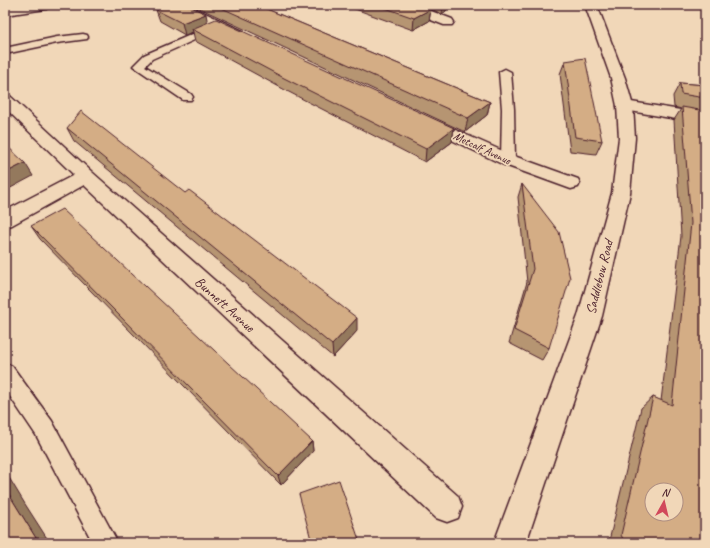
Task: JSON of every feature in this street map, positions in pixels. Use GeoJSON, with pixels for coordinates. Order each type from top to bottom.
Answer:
{"type":"FeatureCollection","features":[{"type":"Feature","properties":{"kind":"street"},"geometry":{"type":"LineString","coordinates":[[5,11],[46,5]]}},
{"type":"Feature","properties":{"kind":"street"},"geometry":{"type":"LineString","coordinates":[[179,5],[249,39]]}},
{"type":"Feature","properties":{"kind":"street"},"geometry":{"type":"LineString","coordinates":[[404,5],[448,22]]}},
{"type":"Feature","properties":{"kind":"street","name":"Saddlebow Road"},"geometry":{"type":"LineString","coordinates":[[510,543],[590,316],[621,193],[627,138],[625,106],[618,78],[591,5]]}},
{"type":"Feature","properties":{"kind":"street","name":"Bunnett Avenue"},"geometry":{"type":"LineString","coordinates":[[5,99],[86,176],[447,507]]}},
{"type":"Feature","properties":{"kind":"street"},"geometry":{"type":"LineString","coordinates":[[625,106],[705,119]]}},
{"type":"Feature","properties":{"kind":"street","name":"Metcalf Avenue"},"geometry":{"type":"LineString","coordinates":[[414,116],[508,160],[571,183]]}},
{"type":"Feature","properties":{"kind":"street"},"geometry":{"type":"LineString","coordinates":[[5,220],[86,176]]}},
{"type":"Feature","properties":{"kind":"lane"},"geometry":{"type":"LineString","coordinates":[[187,97],[138,66],[148,57],[220,25]]}},
{"type":"Feature","properties":{"kind":"lane"},"geometry":{"type":"LineString","coordinates":[[5,50],[56,40],[83,37]]}},
{"type":"Feature","properties":{"kind":"lane"},"geometry":{"type":"LineString","coordinates":[[505,72],[508,109],[508,160]]}},
{"type":"Feature","properties":{"kind":"lane"},"geometry":{"type":"LineString","coordinates":[[5,372],[44,428],[106,543]]}},
{"type":"Feature","properties":{"kind":"building"},"geometry":{"type":"Polygon","coordinates":[[[169,5],[187,5],[206,14],[182,23],[156,10],[169,5]]]}},
{"type":"Feature","properties":{"kind":"building"},"geometry":{"type":"Polygon","coordinates":[[[215,5],[257,5],[490,102],[468,118],[215,5]]]}},
{"type":"Feature","properties":{"kind":"building"},"geometry":{"type":"Polygon","coordinates":[[[377,5],[420,5],[431,9],[414,18],[377,5]]]}},
{"type":"Feature","properties":{"kind":"building"},"geometry":{"type":"Polygon","coordinates":[[[216,19],[454,128],[426,149],[284,78],[192,29],[216,19]]]}},
{"type":"Feature","properties":{"kind":"building"},"geometry":{"type":"Polygon","coordinates":[[[585,58],[602,141],[575,137],[565,61],[585,58]]]}},
{"type":"Feature","properties":{"kind":"building"},"geometry":{"type":"Polygon","coordinates":[[[680,83],[705,85],[705,98],[681,94],[680,83]]]}},
{"type":"Feature","properties":{"kind":"building"},"geometry":{"type":"Polygon","coordinates":[[[682,107],[705,111],[705,512],[701,543],[625,543],[621,535],[653,397],[672,405],[691,223],[682,107]]]}},
{"type":"Feature","properties":{"kind":"building"},"geometry":{"type":"Polygon","coordinates":[[[81,111],[185,193],[189,190],[357,318],[332,345],[67,128],[81,111]]]}},
{"type":"Feature","properties":{"kind":"building"},"geometry":{"type":"Polygon","coordinates":[[[5,144],[25,163],[5,173],[5,144]]]}},
{"type":"Feature","properties":{"kind":"building"},"geometry":{"type":"Polygon","coordinates":[[[522,184],[559,232],[570,278],[549,348],[514,330],[533,269],[522,184]]]}},
{"type":"Feature","properties":{"kind":"building"},"geometry":{"type":"Polygon","coordinates":[[[62,209],[312,441],[278,476],[31,226],[62,209]]]}},
{"type":"Feature","properties":{"kind":"building"},"geometry":{"type":"Polygon","coordinates":[[[339,480],[360,543],[312,543],[299,494],[339,480]]]}},
{"type":"Feature","properties":{"kind":"building"},"geometry":{"type":"Polygon","coordinates":[[[5,488],[10,496],[39,543],[5,543],[5,488]]]}}]}
